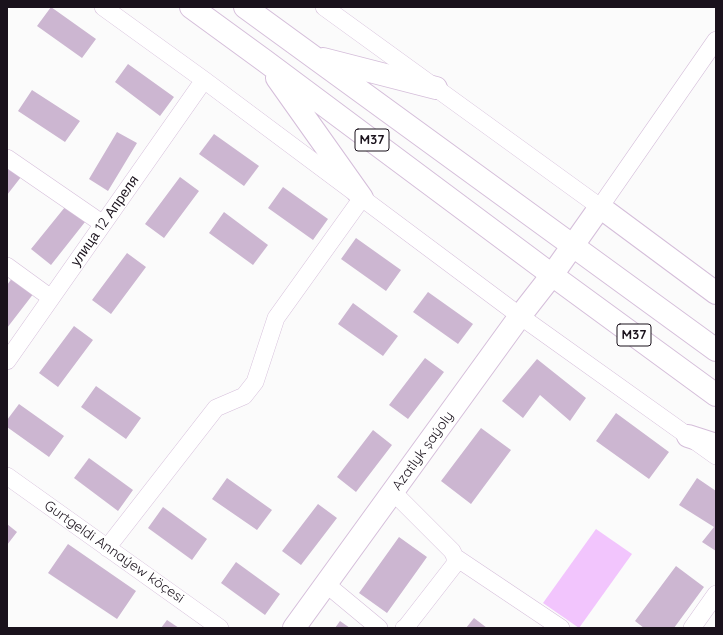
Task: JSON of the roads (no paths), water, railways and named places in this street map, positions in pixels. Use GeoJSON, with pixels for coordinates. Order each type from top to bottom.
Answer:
{"type":"FeatureCollection","features":[{"type":"Feature","properties":{"kind":"main road","name":"M37"},"geometry":{"type":"LineString","coordinates":[[191,7],[716,395]]}},
{"type":"Feature","properties":{"kind":"main road","name":"M37"},"geometry":{"type":"LineString","coordinates":[[245,7],[716,350]]}},
{"type":"Feature","properties":{"kind":"main road"},"geometry":{"type":"LineString","coordinates":[[312,56],[436,88]]}},
{"type":"Feature","properties":{"kind":"main road"},"geometry":{"type":"LineString","coordinates":[[265,61],[362,198]]}},
{"type":"Feature","properties":{"kind":"main road"},"geometry":{"type":"LineString","coordinates":[[600,207],[716,293]]}},
{"type":"Feature","properties":{"kind":"main road","name":"Azatlyk şaýoly"},"geometry":{"type":"LineString","coordinates":[[294,628],[600,207]]}},
{"type":"Feature","properties":{"kind":"main road"},"geometry":{"type":"LineString","coordinates":[[688,436],[716,445]]}},
{"type":"Feature","properties":{"kind":"street"},"geometry":{"type":"LineString","coordinates":[[103,7],[204,80],[520,316],[716,456]]}},
{"type":"Feature","properties":{"kind":"street"},"geometry":{"type":"LineString","coordinates":[[324,7],[600,207],[716,40]]}},
{"type":"Feature","properties":{"kind":"street","name":"улица 12 Апреля"},"geometry":{"type":"LineString","coordinates":[[7,362],[204,80]]}},
{"type":"Feature","properties":{"kind":"street"},"geometry":{"type":"LineString","coordinates":[[7,158],[103,224]]}},
{"type":"Feature","properties":{"kind":"street"},"geometry":{"type":"LineString","coordinates":[[107,548],[216,408],[244,396],[255,382],[276,318],[362,198]]}},
{"type":"Feature","properties":{"kind":"street"},"geometry":{"type":"LineString","coordinates":[[7,266],[51,298]]}},
{"type":"Feature","properties":{"kind":"street","name":"Gurtgeldi Annaýew köçesi"},"geometry":{"type":"LineString","coordinates":[[7,476],[220,628]]}},
{"type":"Feature","properties":{"kind":"street"},"geometry":{"type":"LineString","coordinates":[[393,492],[452,550],[455,557],[455,564],[404,628]]}},
{"type":"Feature","properties":{"kind":"street"},"geometry":{"type":"LineString","coordinates":[[455,557],[561,628]]}},
{"type":"Feature","properties":{"kind":"street"},"geometry":{"type":"LineString","coordinates":[[326,584],[379,628]]}},
{"type":"Feature","properties":{"kind":"street"},"geometry":{"type":"LineString","coordinates":[[692,628],[716,594]]}}]}
